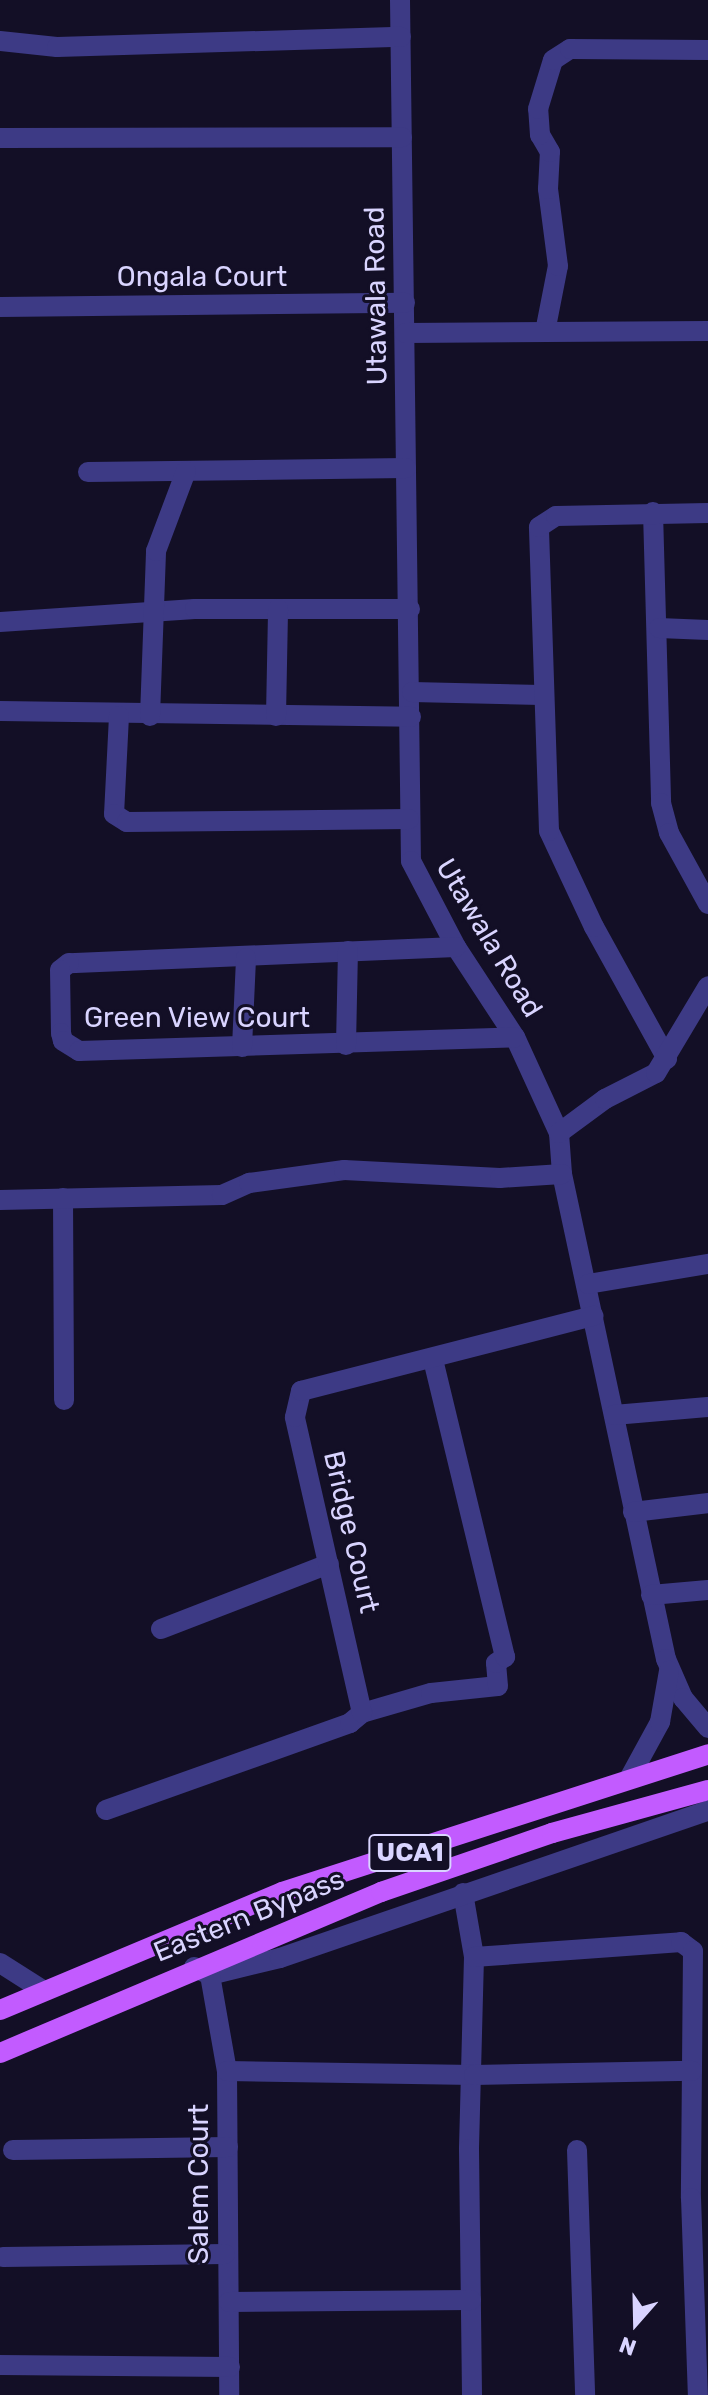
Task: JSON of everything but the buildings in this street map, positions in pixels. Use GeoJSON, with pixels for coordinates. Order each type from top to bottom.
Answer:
{"type":"FeatureCollection","features":[{"type":"Feature","properties":{"kind":"main road","name":"Eastern Bypass"},"geometry":{"type":"LineString","coordinates":[[0,2010],[41,1989],[118,1965],[282,1892],[708,1754]]}},
{"type":"Feature","properties":{"kind":"main road","name":"Eastern Bypass"},"geometry":{"type":"LineString","coordinates":[[0,2052],[202,1971],[381,1892],[552,1833],[708,1790]]}},
{"type":"Feature","properties":{"kind":"street","name":"Utawala Road"},"geometry":{"type":"LineString","coordinates":[[400,0],[412,692],[411,861],[456,947],[515,1037],[559,1133],[562,1174],[669,1667],[683,1698],[708,1728]]}},
{"type":"Feature","properties":{"kind":"street"},"geometry":{"type":"LineString","coordinates":[[0,41],[57,47],[401,37]]}},
{"type":"Feature","properties":{"kind":"street"},"geometry":{"type":"LineString","coordinates":[[545,332],[558,266],[548,189],[550,152],[540,135],[538,109],[553,60],[570,49],[708,50]]}},
{"type":"Feature","properties":{"kind":"street"},"geometry":{"type":"LineString","coordinates":[[0,138],[402,137]]}},
{"type":"Feature","properties":{"kind":"street","name":"Ongala Court"},"geometry":{"type":"LineString","coordinates":[[0,307],[405,303]]}},
{"type":"Feature","properties":{"kind":"street"},"geometry":{"type":"LineString","coordinates":[[405,333],[708,331]]}},
{"type":"Feature","properties":{"kind":"street"},"geometry":{"type":"LineString","coordinates":[[88,472],[406,468]]}},
{"type":"Feature","properties":{"kind":"street"},"geometry":{"type":"LineString","coordinates":[[150,716],[156,551],[186,471]]}},
{"type":"Feature","properties":{"kind":"street"},"geometry":{"type":"LineString","coordinates":[[653,512],[663,820],[708,904]]}},
{"type":"Feature","properties":{"kind":"street"},"geometry":{"type":"LineString","coordinates":[[667,1059],[594,927],[549,831],[541,695],[539,527],[556,516],[708,513]]}},
{"type":"Feature","properties":{"kind":"street"},"geometry":{"type":"LineString","coordinates":[[276,716],[278,609]]}},
{"type":"Feature","properties":{"kind":"street"},"geometry":{"type":"LineString","coordinates":[[0,622],[154,612],[410,609]]}},
{"type":"Feature","properties":{"kind":"street"},"geometry":{"type":"LineString","coordinates":[[659,628],[708,630]]}},
{"type":"Feature","properties":{"kind":"street"},"geometry":{"type":"LineString","coordinates":[[412,692],[541,695]]}},
{"type":"Feature","properties":{"kind":"street"},"geometry":{"type":"LineString","coordinates":[[0,711],[119,716],[411,717]]}},
{"type":"Feature","properties":{"kind":"street"},"geometry":{"type":"LineString","coordinates":[[119,716],[114,814],[127,822],[409,819]]}},
{"type":"Feature","properties":{"kind":"street","name":"Green View Court"},"geometry":{"type":"LineString","coordinates":[[456,947],[69,963],[60,970],[61,1033],[70,1048],[346,1045],[515,1037]]}},
{"type":"Feature","properties":{"kind":"street"},"geometry":{"type":"LineString","coordinates":[[346,1045],[348,951]]}},
{"type":"Feature","properties":{"kind":"street"},"geometry":{"type":"LineString","coordinates":[[242,1047],[246,958]]}},
{"type":"Feature","properties":{"kind":"street"},"geometry":{"type":"LineString","coordinates":[[559,1133],[605,1099],[656,1073],[708,986]]}},
{"type":"Feature","properties":{"kind":"street"},"geometry":{"type":"LineString","coordinates":[[0,1200],[222,1195],[249,1183],[344,1170],[500,1178],[562,1174]]}},
{"type":"Feature","properties":{"kind":"street"},"geometry":{"type":"LineString","coordinates":[[63,1198],[64,1400]]}},
{"type":"Feature","properties":{"kind":"street"},"geometry":{"type":"LineString","coordinates":[[588,1284],[708,1264]]}},
{"type":"Feature","properties":{"kind":"street","name":"Bridge Court"},"geometry":{"type":"LineString","coordinates":[[362,1713],[295,1400],[301,1391],[433,1360],[594,1316]]}},
{"type":"Feature","properties":{"kind":"street"},"geometry":{"type":"LineString","coordinates":[[106,1810],[350,1723],[362,1713],[431,1693],[498,1686],[496,1663],[505,1657],[433,1360]]}},
{"type":"Feature","properties":{"kind":"street"},"geometry":{"type":"LineString","coordinates":[[614,1415],[708,1407]]}},
{"type":"Feature","properties":{"kind":"street"},"geometry":{"type":"LineString","coordinates":[[633,1512],[708,1503]]}},
{"type":"Feature","properties":{"kind":"street"},"geometry":{"type":"LineString","coordinates":[[161,1629],[329,1564]]}},
{"type":"Feature","properties":{"kind":"street"},"geometry":{"type":"LineString","coordinates":[[651,1595],[708,1590]]}},
{"type":"Feature","properties":{"kind":"street"},"geometry":{"type":"LineString","coordinates":[[630,1777],[660,1722],[669,1667]]}},
{"type":"Feature","properties":{"kind":"street"},"geometry":{"type":"LineString","coordinates":[[202,1971],[280,1958],[708,1811]]}},
{"type":"Feature","properties":{"kind":"street"},"geometry":{"type":"LineString","coordinates":[[381,1892],[395,1917]]}},
{"type":"Feature","properties":{"kind":"street"},"geometry":{"type":"LineString","coordinates":[[463,1893],[474,1957],[474,2075],[469,2149],[472,2395]]}},
{"type":"Feature","properties":{"kind":"street"},"geometry":{"type":"LineString","coordinates":[[474,1957],[688,1946],[693,1951],[698,2395]]}},
{"type":"Feature","properties":{"kind":"street"},"geometry":{"type":"LineString","coordinates":[[0,1963],[41,1989]]}},
{"type":"Feature","properties":{"kind":"street","name":"Salem Court"},"geometry":{"type":"LineString","coordinates":[[202,1971],[227,2071],[225,2254],[229,2302],[229,2395]]}},
{"type":"Feature","properties":{"kind":"street"},"geometry":{"type":"LineString","coordinates":[[227,2071],[474,2075],[692,2071]]}},
{"type":"Feature","properties":{"kind":"street"},"geometry":{"type":"LineString","coordinates":[[13,2150],[228,2147]]}},
{"type":"Feature","properties":{"kind":"street"},"geometry":{"type":"LineString","coordinates":[[577,2150],[585,2395]]}},
{"type":"Feature","properties":{"kind":"street"},"geometry":{"type":"LineString","coordinates":[[3,2257],[225,2254]]}},
{"type":"Feature","properties":{"kind":"street"},"geometry":{"type":"LineString","coordinates":[[229,2302],[471,2300]]}},
{"type":"Feature","properties":{"kind":"street"},"geometry":{"type":"LineString","coordinates":[[0,2365],[230,2367]]}}]}
